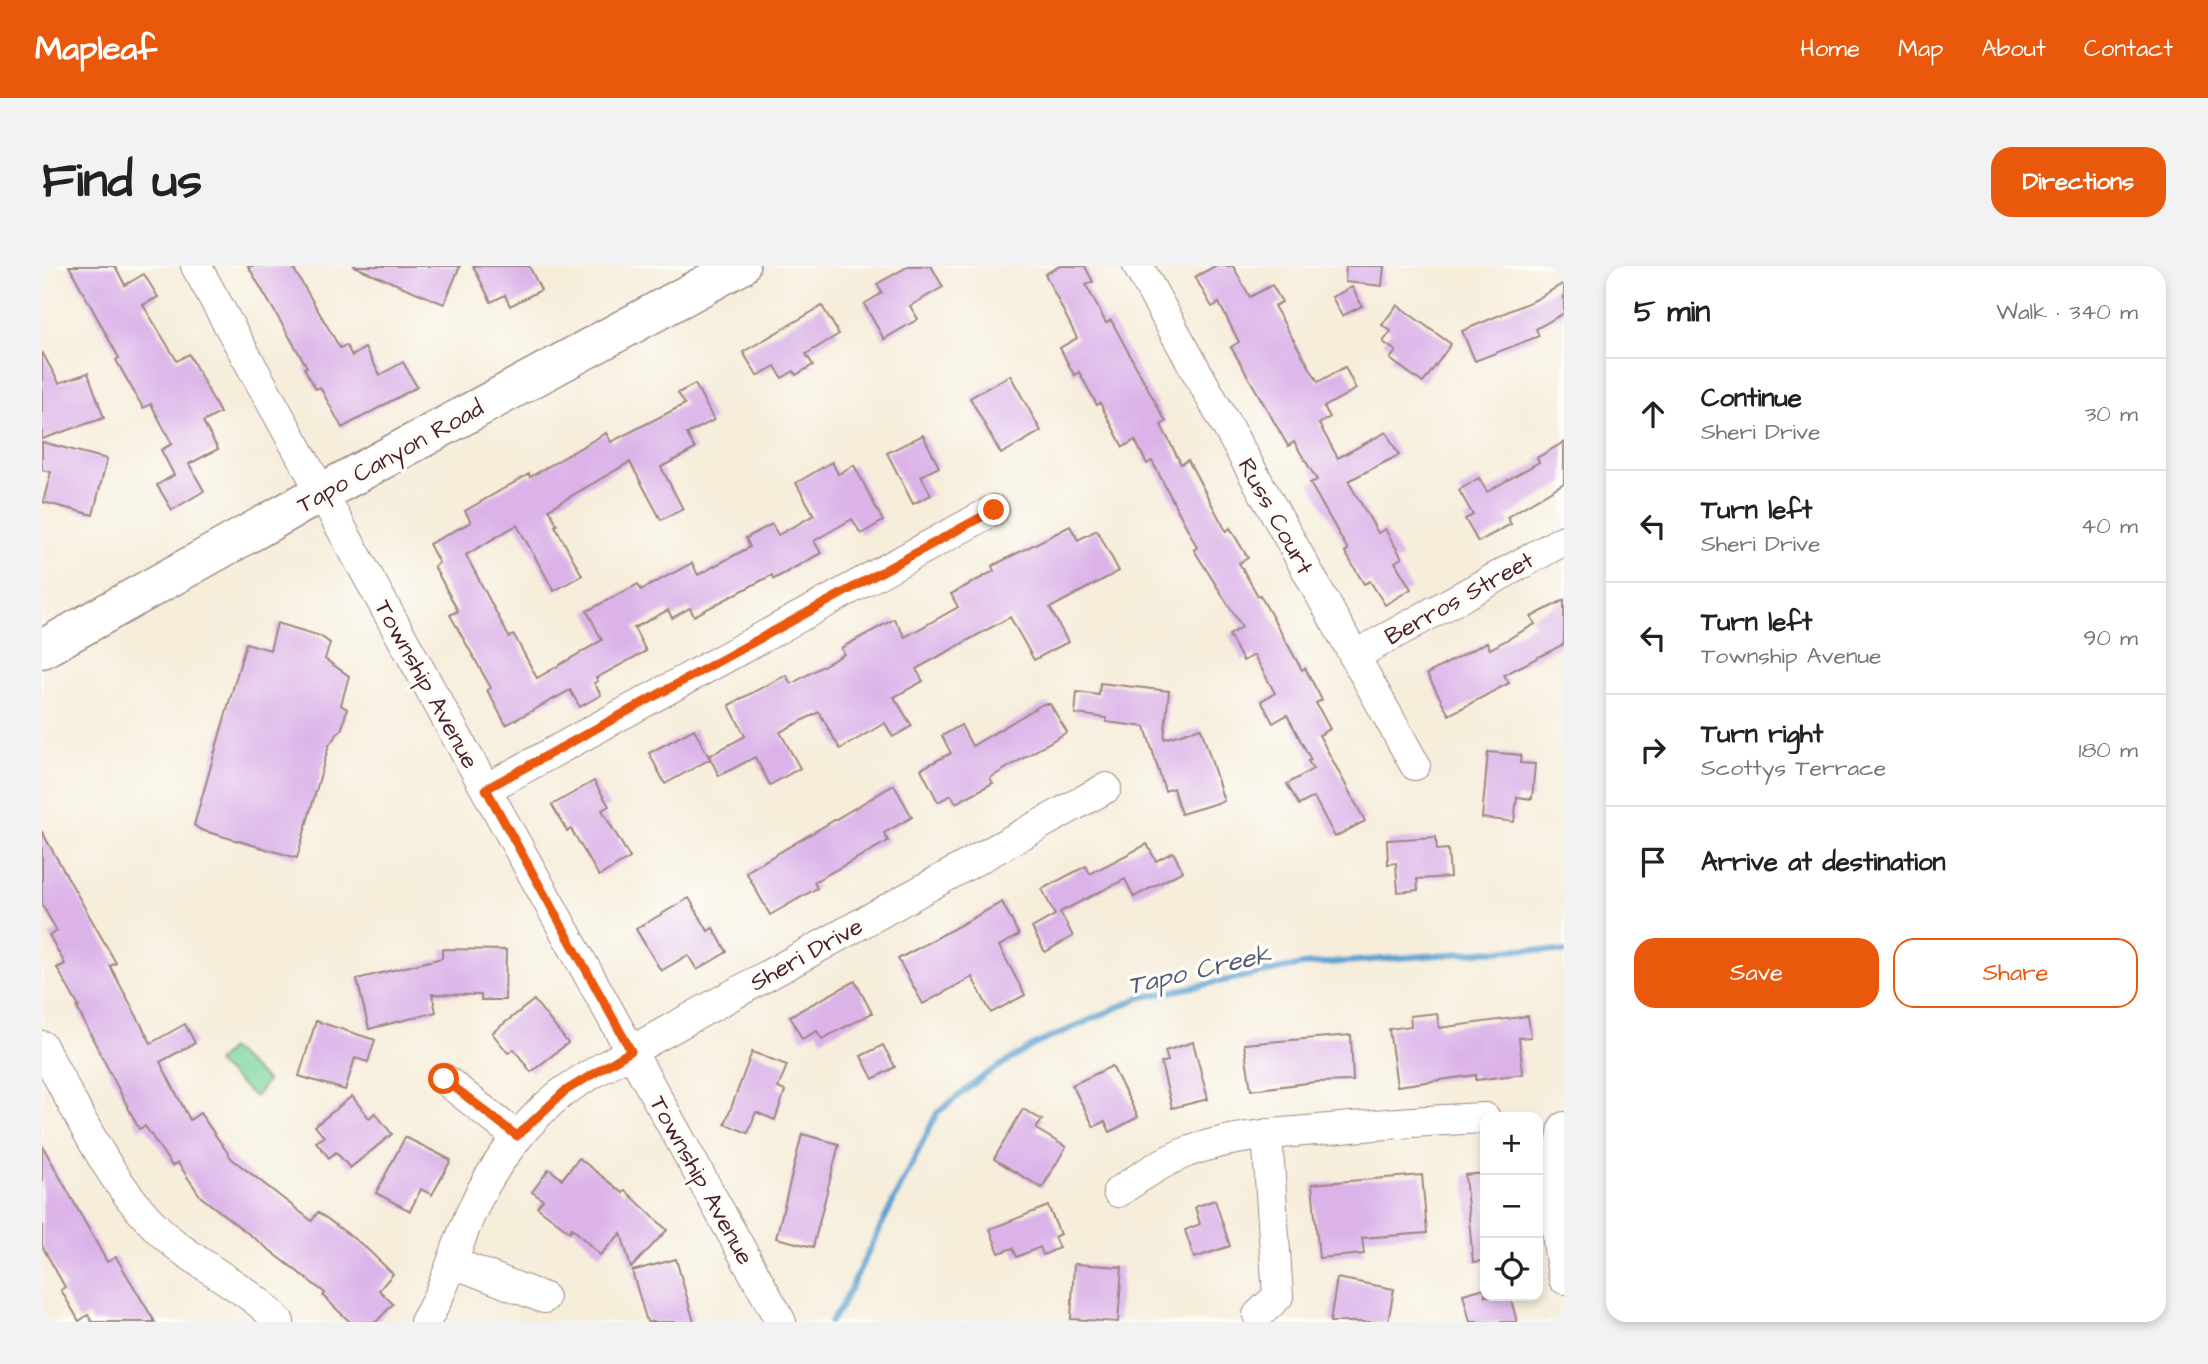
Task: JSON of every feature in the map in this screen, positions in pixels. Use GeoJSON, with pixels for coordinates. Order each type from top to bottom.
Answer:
{"type":"FeatureCollection","features":[{"type":"Feature","properties":{"kind":"main road","name":"Tapo Canyon Road"},"geometry":{"type":"LineString","coordinates":[[42,649],[321,493],[740,266]]}},
{"type":"Feature","properties":{"kind":"street","name":"Township Avenue"},"geometry":{"type":"LineString","coordinates":[[196,266],[781,1322]]}},
{"type":"Feature","properties":{"kind":"street","name":"Russ Court"},"geometry":{"type":"LineString","coordinates":[[1138,266],[1415,765]]}},
{"type":"Feature","properties":{"kind":"street"},"geometry":{"type":"LineString","coordinates":[[486,789],[994,510]]}},
{"type":"Feature","properties":{"kind":"street","name":"Berros Street"},"geometry":{"type":"LineString","coordinates":[[1354,656],[1564,540]]}},
{"type":"Feature","properties":{"kind":"street","name":"Sheri Drive"},"geometry":{"type":"LineString","coordinates":[[425,1322],[454,1263],[470,1214],[482,1189],[517,1136],[565,1091],[631,1051],[1106,788]]}},
{"type":"Feature","properties":{"kind":"street"},"geometry":{"type":"LineString","coordinates":[[42,1046],[127,1194],[176,1245],[242,1289],[279,1322]]}},
{"type":"Feature","properties":{"kind":"street"},"geometry":{"type":"LineString","coordinates":[[444,1079],[517,1136]]}},
{"type":"Feature","properties":{"kind":"street"},"geometry":{"type":"LineString","coordinates":[[1118,1192],[1149,1171],[1186,1153],[1229,1140],[1267,1134],[1480,1118]]}},
{"type":"Feature","properties":{"kind":"street"},"geometry":{"type":"LineString","coordinates":[[1543,1123],[1564,1126],[1557,1166],[1555,1205],[1558,1248],[1564,1279]]}},
{"type":"Feature","properties":{"kind":"street"},"geometry":{"type":"LineString","coordinates":[[1258,1315],[1278,1296],[1267,1134]]}},
{"type":"Feature","properties":{"kind":"street"},"geometry":{"type":"LineString","coordinates":[[454,1263],[544,1298]]}},
{"type":"Feature","properties":{"kind":"green space"},"geometry":{"type":"Polygon","coordinates":[[[230,1049],[267,1081],[255,1097],[216,1063],[230,1049]]]}},
{"type":"Feature","properties":{"kind":"building"},"geometry":{"type":"Polygon","coordinates":[[[69,266],[115,266],[125,285],[144,274],[158,297],[143,305],[177,361],[189,354],[220,413],[203,422],[218,449],[189,464],[204,491],[172,510],[157,485],[174,475],[161,450],[172,444],[151,404],[143,408],[69,266]]]}},
{"type":"Feature","properties":{"kind":"building"},"geometry":{"type":"Polygon","coordinates":[[[248,266],[292,266],[340,348],[346,345],[352,356],[365,348],[380,375],[403,362],[417,387],[342,428],[320,387],[316,389],[304,368],[307,367],[248,266]]]}},
{"type":"Feature","properties":{"kind":"building"},"geometry":{"type":"Polygon","coordinates":[[[353,266],[460,266],[444,304],[353,266]]]}},
{"type":"Feature","properties":{"kind":"building"},"geometry":{"type":"Polygon","coordinates":[[[473,266],[529,266],[541,290],[510,306],[505,295],[491,302],[473,266]]]}},
{"type":"Feature","properties":{"kind":"building"},"geometry":{"type":"Polygon","coordinates":[[[909,266],[931,266],[943,287],[910,306],[918,319],[884,339],[864,304],[882,293],[877,284],[909,266]]]}},
{"type":"Feature","properties":{"kind":"building"},"geometry":{"type":"Polygon","coordinates":[[[1060,266],[1085,266],[1093,282],[1086,285],[1106,323],[1111,320],[1166,422],[1161,425],[1181,464],[1188,460],[1226,531],[1230,528],[1248,558],[1239,563],[1322,700],[1316,703],[1330,729],[1319,735],[1365,821],[1335,837],[1314,797],[1299,805],[1287,784],[1313,769],[1308,761],[1311,760],[1287,715],[1273,723],[1261,701],[1275,693],[1254,655],[1243,661],[1229,635],[1242,627],[1194,550],[1197,547],[1152,461],[1147,464],[1135,440],[1123,447],[1100,403],[1097,405],[1079,372],[1074,375],[1060,348],[1077,338],[1045,274],[1060,266]]]}},
{"type":"Feature","properties":{"kind":"building"},"geometry":{"type":"Polygon","coordinates":[[[1215,266],[1233,266],[1250,297],[1272,285],[1282,302],[1274,306],[1318,382],[1345,367],[1356,389],[1324,407],[1330,417],[1319,424],[1338,458],[1386,432],[1399,455],[1348,481],[1378,533],[1385,529],[1402,558],[1395,562],[1411,589],[1385,605],[1370,581],[1364,584],[1345,552],[1348,550],[1310,483],[1317,480],[1294,442],[1288,446],[1231,347],[1239,342],[1219,303],[1212,307],[1195,277],[1215,266]]]}},
{"type":"Feature","properties":{"kind":"building"},"geometry":{"type":"Polygon","coordinates":[[[1346,266],[1384,266],[1382,286],[1345,282],[1346,266]]]}},
{"type":"Feature","properties":{"kind":"building"},"geometry":{"type":"Polygon","coordinates":[[[1564,283],[1564,313],[1536,329],[1539,336],[1475,361],[1462,331],[1535,300],[1564,283]]]}},
{"type":"Feature","properties":{"kind":"building"},"geometry":{"type":"Polygon","coordinates":[[[1352,287],[1362,306],[1342,316],[1332,297],[1352,287]]]}},
{"type":"Feature","properties":{"kind":"building"},"geometry":{"type":"Polygon","coordinates":[[[1397,305],[1451,344],[1423,383],[1390,359],[1396,351],[1383,342],[1391,331],[1382,325],[1397,305]]]}},
{"type":"Feature","properties":{"kind":"building"},"geometry":{"type":"Polygon","coordinates":[[[822,306],[839,334],[806,354],[813,365],[796,375],[794,371],[782,378],[775,366],[757,376],[743,352],[822,306]]]}},
{"type":"Feature","properties":{"kind":"building"},"geometry":{"type":"Polygon","coordinates":[[[42,352],[59,383],[88,373],[104,418],[42,439],[42,352]]]}},
{"type":"Feature","properties":{"kind":"building"},"geometry":{"type":"Polygon","coordinates":[[[1010,375],[1041,431],[1001,454],[970,398],[1010,375]]]}},
{"type":"Feature","properties":{"kind":"building"},"geometry":{"type":"Polygon","coordinates":[[[695,384],[714,420],[687,434],[695,449],[661,467],[683,509],[661,520],[630,462],[549,509],[557,525],[555,526],[582,575],[554,591],[517,525],[466,555],[509,637],[514,635],[537,678],[602,640],[587,611],[638,584],[641,590],[692,563],[698,575],[750,547],[746,538],[772,524],[778,535],[814,515],[796,483],[832,462],[838,474],[854,465],[883,521],[861,534],[852,519],[814,541],[821,553],[774,579],[772,575],[694,616],[690,608],[672,618],[668,610],[634,628],[646,651],[596,678],[598,681],[594,683],[601,695],[580,707],[570,690],[506,725],[487,690],[491,688],[450,615],[458,611],[434,566],[439,563],[429,544],[471,522],[465,511],[529,474],[530,477],[606,433],[611,442],[685,404],[678,393],[695,384]]]}},
{"type":"Feature","properties":{"kind":"building"},"geometry":{"type":"Polygon","coordinates":[[[923,435],[939,467],[921,476],[931,495],[913,504],[887,453],[923,435]]]}},
{"type":"Feature","properties":{"kind":"building"},"geometry":{"type":"Polygon","coordinates":[[[42,442],[107,459],[93,515],[43,502],[51,472],[42,470],[42,442]]]}},
{"type":"Feature","properties":{"kind":"building"},"geometry":{"type":"Polygon","coordinates":[[[1564,442],[1564,483],[1507,517],[1511,524],[1478,542],[1465,519],[1473,515],[1459,490],[1479,478],[1487,492],[1539,462],[1537,458],[1564,442]]]}},
{"type":"Feature","properties":{"kind":"building"},"geometry":{"type":"Polygon","coordinates":[[[1070,526],[1078,540],[1097,530],[1119,571],[1050,608],[1068,642],[1034,660],[1010,617],[916,669],[923,681],[894,697],[912,726],[893,737],[885,723],[840,749],[819,712],[780,732],[800,768],[770,785],[755,757],[719,776],[709,756],[745,736],[729,705],[786,675],[791,684],[844,654],[841,648],[894,619],[905,637],[958,607],[951,594],[994,571],[992,566],[1070,526]]]}},
{"type":"Feature","properties":{"kind":"building"},"geometry":{"type":"Polygon","coordinates":[[[1564,600],[1564,644],[1504,675],[1509,683],[1449,715],[1427,674],[1487,642],[1490,649],[1535,624],[1531,617],[1564,600]]]}},
{"type":"Feature","properties":{"kind":"building"},"geometry":{"type":"Polygon","coordinates":[[[277,623],[320,636],[330,643],[325,659],[349,676],[341,705],[347,709],[342,728],[329,745],[297,858],[201,830],[194,825],[246,643],[270,650],[277,623]]]}},
{"type":"Feature","properties":{"kind":"building"},"geometry":{"type":"Polygon","coordinates":[[[1100,683],[1169,691],[1164,739],[1201,728],[1224,801],[1181,814],[1173,788],[1165,791],[1145,727],[1106,722],[1107,718],[1075,714],[1077,692],[1099,695],[1100,683]]]}},
{"type":"Feature","properties":{"kind":"building"},"geometry":{"type":"Polygon","coordinates":[[[1043,704],[1050,704],[1067,732],[990,778],[993,783],[956,803],[951,795],[938,802],[921,769],[951,753],[942,736],[961,725],[972,746],[1043,704]]]}},
{"type":"Feature","properties":{"kind":"building"},"geometry":{"type":"Polygon","coordinates":[[[694,729],[710,759],[665,784],[649,753],[694,729]]]}},
{"type":"Feature","properties":{"kind":"building"},"geometry":{"type":"Polygon","coordinates":[[[1488,752],[1521,755],[1520,763],[1535,764],[1532,799],[1517,797],[1514,822],[1482,818],[1488,752]]]}},
{"type":"Feature","properties":{"kind":"building"},"geometry":{"type":"Polygon","coordinates":[[[594,781],[609,806],[602,810],[630,858],[599,876],[571,829],[567,831],[552,805],[594,781]]]}},
{"type":"Feature","properties":{"kind":"building"},"geometry":{"type":"Polygon","coordinates":[[[894,785],[912,817],[884,833],[888,841],[814,882],[817,888],[770,915],[746,872],[894,785]]]}},
{"type":"Feature","properties":{"kind":"building"},"geometry":{"type":"Polygon","coordinates":[[[42,832],[116,963],[110,966],[151,1043],[185,1024],[195,1043],[160,1062],[190,1120],[200,1113],[232,1159],[312,1221],[318,1212],[364,1246],[393,1274],[379,1290],[393,1304],[376,1322],[350,1322],[323,1296],[325,1293],[201,1197],[178,1163],[172,1166],[145,1126],[139,1129],[57,968],[65,964],[49,935],[57,931],[42,905],[42,832]]]}},
{"type":"Feature","properties":{"kind":"building"},"geometry":{"type":"Polygon","coordinates":[[[1436,837],[1437,850],[1448,849],[1450,877],[1417,879],[1418,890],[1398,892],[1396,863],[1388,864],[1387,840],[1436,837]]]}},
{"type":"Feature","properties":{"kind":"building"},"geometry":{"type":"Polygon","coordinates":[[[1147,844],[1156,861],[1173,852],[1183,871],[1134,897],[1125,879],[1060,912],[1073,936],[1045,952],[1032,928],[1055,915],[1042,889],[1086,866],[1090,874],[1147,844]]]}},
{"type":"Feature","properties":{"kind":"building"},"geometry":{"type":"Polygon","coordinates":[[[689,898],[708,931],[713,928],[727,952],[697,970],[688,955],[661,971],[636,929],[689,898]]]}},
{"type":"Feature","properties":{"kind":"building"},"geometry":{"type":"Polygon","coordinates":[[[1002,902],[1019,935],[999,946],[1025,995],[991,1013],[972,977],[923,1004],[898,959],[1002,902]]]}},
{"type":"Feature","properties":{"kind":"building"},"geometry":{"type":"Polygon","coordinates":[[[442,949],[506,950],[505,1000],[481,1000],[481,995],[432,994],[436,1012],[369,1029],[357,979],[442,958],[442,949]]]}},
{"type":"Feature","properties":{"kind":"building"},"geometry":{"type":"Polygon","coordinates":[[[855,981],[872,1013],[822,1039],[817,1031],[802,1039],[790,1016],[855,981]]]}},
{"type":"Feature","properties":{"kind":"building"},"geometry":{"type":"Polygon","coordinates":[[[534,1000],[568,1043],[531,1072],[514,1049],[508,1053],[492,1033],[534,1000]]]}},
{"type":"Feature","properties":{"kind":"building"},"geometry":{"type":"Polygon","coordinates":[[[1437,1013],[1439,1028],[1528,1016],[1531,1037],[1519,1038],[1523,1074],[1476,1080],[1476,1075],[1397,1086],[1389,1029],[1411,1026],[1410,1016],[1437,1013]]]}},
{"type":"Feature","properties":{"kind":"building"},"geometry":{"type":"Polygon","coordinates":[[[316,1021],[375,1040],[368,1062],[355,1058],[345,1090],[299,1076],[316,1021]]]}},
{"type":"Feature","properties":{"kind":"building"},"geometry":{"type":"Polygon","coordinates":[[[1351,1035],[1353,1081],[1315,1082],[1251,1090],[1244,1044],[1351,1035]]]}},
{"type":"Feature","properties":{"kind":"building"},"geometry":{"type":"Polygon","coordinates":[[[1193,1042],[1208,1099],[1172,1108],[1161,1063],[1168,1061],[1165,1051],[1193,1042]]]}},
{"type":"Feature","properties":{"kind":"building"},"geometry":{"type":"Polygon","coordinates":[[[883,1045],[895,1067],[873,1079],[861,1056],[883,1045]]]}},
{"type":"Feature","properties":{"kind":"building"},"geometry":{"type":"Polygon","coordinates":[[[752,1052],[787,1065],[778,1088],[785,1091],[775,1120],[756,1112],[748,1133],[725,1124],[752,1052]]]}},
{"type":"Feature","properties":{"kind":"building"},"geometry":{"type":"Polygon","coordinates":[[[1112,1066],[1138,1117],[1110,1132],[1105,1121],[1094,1127],[1072,1085],[1112,1066]]]}},
{"type":"Feature","properties":{"kind":"building"},"geometry":{"type":"Polygon","coordinates":[[[352,1096],[369,1118],[375,1113],[392,1134],[350,1168],[336,1152],[329,1158],[316,1142],[324,1137],[315,1126],[352,1096]]]}},
{"type":"Feature","properties":{"kind":"building"},"geometry":{"type":"Polygon","coordinates":[[[1023,1109],[1042,1120],[1036,1129],[1066,1147],[1042,1188],[994,1159],[1023,1109]]]}},
{"type":"Feature","properties":{"kind":"building"},"geometry":{"type":"Polygon","coordinates":[[[802,1134],[839,1144],[813,1247],[776,1238],[802,1134]]]}},
{"type":"Feature","properties":{"kind":"building"},"geometry":{"type":"Polygon","coordinates":[[[405,1137],[451,1160],[432,1195],[421,1189],[410,1211],[376,1193],[405,1137]]]}},
{"type":"Feature","properties":{"kind":"building"},"geometry":{"type":"Polygon","coordinates":[[[42,1145],[107,1262],[116,1257],[155,1322],[92,1322],[88,1315],[79,1321],[61,1290],[65,1287],[42,1246],[42,1145]]]}},
{"type":"Feature","properties":{"kind":"building"},"geometry":{"type":"Polygon","coordinates":[[[579,1158],[623,1193],[625,1190],[667,1230],[631,1268],[621,1233],[600,1255],[572,1228],[570,1232],[537,1207],[543,1200],[532,1192],[549,1169],[562,1179],[579,1158]]]}},
{"type":"Feature","properties":{"kind":"building"},"geometry":{"type":"Polygon","coordinates":[[[1480,1174],[1480,1261],[1473,1262],[1465,1175],[1480,1174]]]}},
{"type":"Feature","properties":{"kind":"building"},"geometry":{"type":"Polygon","coordinates":[[[1422,1175],[1427,1233],[1362,1238],[1364,1254],[1319,1258],[1312,1184],[1422,1175]]]}},
{"type":"Feature","properties":{"kind":"building"},"geometry":{"type":"Polygon","coordinates":[[[1215,1200],[1230,1246],[1194,1258],[1185,1230],[1200,1224],[1195,1207],[1215,1200]]]}},
{"type":"Feature","properties":{"kind":"building"},"geometry":{"type":"Polygon","coordinates":[[[1048,1206],[1060,1234],[1054,1237],[1059,1248],[1043,1255],[1040,1247],[1017,1257],[1013,1248],[999,1253],[990,1229],[1048,1206]]]}},
{"type":"Feature","properties":{"kind":"building"},"geometry":{"type":"Polygon","coordinates":[[[676,1259],[694,1322],[647,1322],[632,1271],[676,1259]]]}},
{"type":"Feature","properties":{"kind":"building"},"geometry":{"type":"Polygon","coordinates":[[[1074,1264],[1122,1267],[1118,1322],[1071,1319],[1074,1264]]]}},
{"type":"Feature","properties":{"kind":"building"},"geometry":{"type":"Polygon","coordinates":[[[1337,1278],[1394,1289],[1388,1322],[1330,1322],[1337,1278]]]}},
{"type":"Feature","properties":{"kind":"building"},"geometry":{"type":"Polygon","coordinates":[[[1480,1289],[1480,1301],[1511,1301],[1517,1322],[1470,1322],[1463,1294],[1480,1289]]]}},
{"type":"Feature","properties":{"kind":"waterway","name":"Tapo Creek"},"geometry":{"type":"LineString","coordinates":[[830,1322],[840,1309],[937,1113],[985,1075],[1034,1045],[1139,998],[1302,965],[1521,949],[1564,952]]}},
{"type":"Feature","properties":{"kind":"route"},"geometry":{"type":"LineString","coordinates":[[444,1079],[517,1136],[565,1091],[631,1051],[486,789],[994,510]]}}]}
